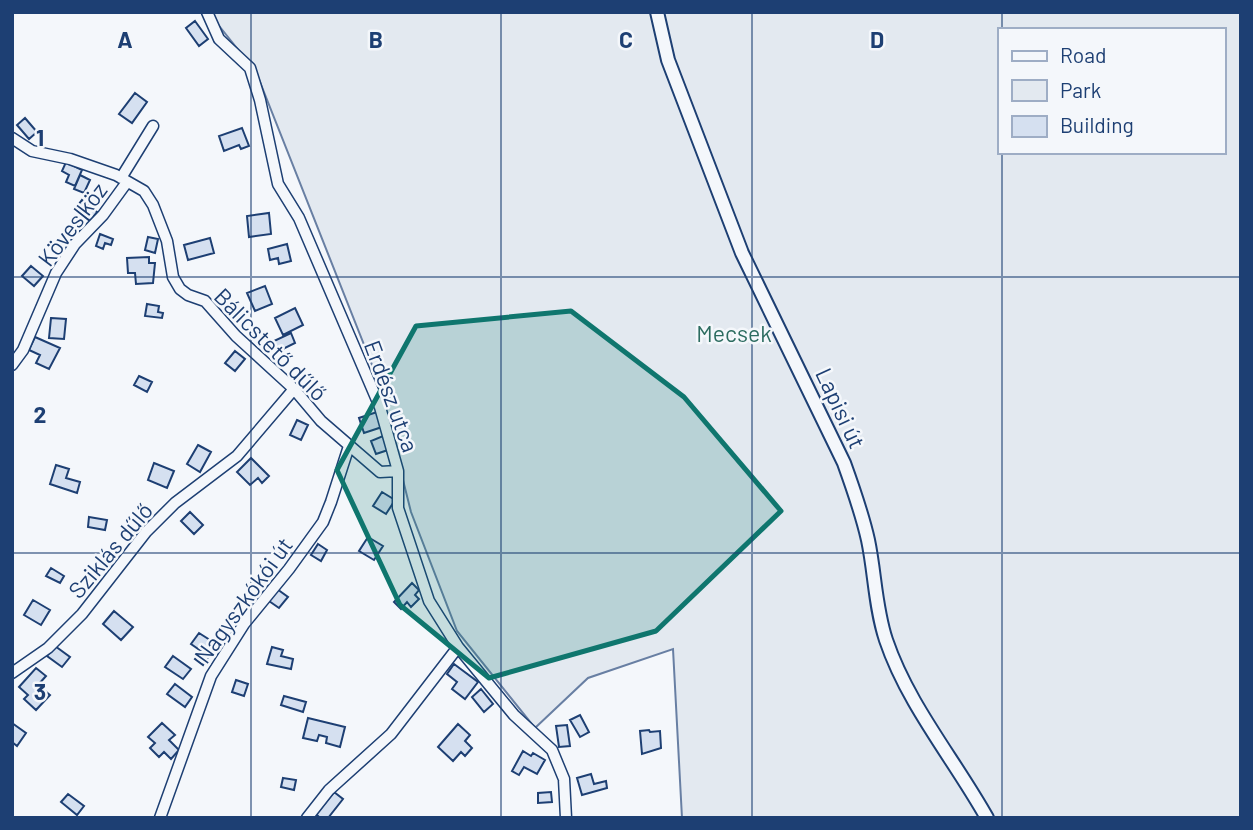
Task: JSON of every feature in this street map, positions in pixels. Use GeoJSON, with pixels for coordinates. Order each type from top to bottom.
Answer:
{"type":"FeatureCollection","features":[{"type":"Feature","properties":{"kind":"street","name":"Erdész utca"},"geometry":{"type":"LineString","coordinates":[[207,12],[219,39],[250,68],[260,100],[278,184],[299,218],[380,407],[398,471],[398,508],[429,601],[458,648],[514,715],[552,750],[564,779],[566,818]]}},
{"type":"Feature","properties":{"kind":"street","name":"Lapisi út"},"geometry":{"type":"LineString","coordinates":[[657,12],[668,60],[742,253],[838,451],[854,490],[868,542],[877,608],[886,641],[911,695],[987,818]]}},
{"type":"Feature","properties":{"kind":"street","name":"Köves köz"},"geometry":{"type":"LineString","coordinates":[[12,366],[23,350],[56,273],[75,244],[103,215],[153,126]]}},
{"type":"Feature","properties":{"kind":"street","name":"Bálicstető dűlő"},"geometry":{"type":"LineString","coordinates":[[12,138],[33,151],[70,159],[124,180],[144,191],[153,205],[167,241],[173,277],[180,289],[205,301],[236,336],[294,389],[321,421],[349,446],[380,471],[398,471]]}},
{"type":"Feature","properties":{"kind":"street","name":"Sziklás dűlő"},"geometry":{"type":"LineString","coordinates":[[12,673],[48,648],[82,614],[146,532],[175,503],[237,456],[294,389]]}},
{"type":"Feature","properties":{"kind":"street","name":"Nagyszkókói út"},"geometry":{"type":"LineString","coordinates":[[160,818],[211,676],[244,624],[323,522],[349,446]]}},
{"type":"Feature","properties":{"kind":"street"},"geometry":{"type":"LineString","coordinates":[[307,818],[329,790],[391,734],[458,648]]}},
{"type":"Feature","properties":{"kind":"highlighted area"},"geometry":{"type":"Polygon","coordinates":[[[571,311],[684,397],[781,511],[656,631],[489,678],[400,605],[337,470],[416,326],[571,311]]]}},
{"type":"Feature","properties":{"kind":"green space","name":"Mecsek"},"geometry":{"type":"Polygon","coordinates":[[[208,12],[1241,12],[1241,818],[682,818],[673,649],[588,678],[535,728],[457,631],[411,512],[378,380],[256,72],[208,12]]]}},
{"type":"Feature","properties":{"kind":"building"},"geometry":{"type":"Polygon","coordinates":[[[195,21],[208,39],[199,46],[186,28],[195,21]]]}},
{"type":"Feature","properties":{"kind":"building"},"geometry":{"type":"Polygon","coordinates":[[[135,93],[147,102],[132,123],[119,114],[135,93]]]}},
{"type":"Feature","properties":{"kind":"building"},"geometry":{"type":"Polygon","coordinates":[[[25,118],[37,132],[29,139],[17,125],[25,118]]]}},
{"type":"Feature","properties":{"kind":"building"},"geometry":{"type":"Polygon","coordinates":[[[242,128],[249,146],[241,149],[239,145],[224,151],[219,136],[242,128]]]}},
{"type":"Feature","properties":{"kind":"building"},"geometry":{"type":"Polygon","coordinates":[[[66,162],[82,170],[75,186],[66,182],[69,175],[62,171],[66,162]]]}},
{"type":"Feature","properties":{"kind":"building"},"geometry":{"type":"Polygon","coordinates":[[[80,175],[90,180],[84,193],[74,189],[80,175]]]}},
{"type":"Feature","properties":{"kind":"building"},"geometry":{"type":"Polygon","coordinates":[[[82,200],[97,212],[90,221],[75,209],[82,200]]]}},
{"type":"Feature","properties":{"kind":"building"},"geometry":{"type":"Polygon","coordinates":[[[269,213],[271,234],[249,237],[247,216],[269,213]]]}},
{"type":"Feature","properties":{"kind":"building"},"geometry":{"type":"Polygon","coordinates":[[[100,234],[113,239],[111,245],[105,243],[103,249],[96,246],[100,234]]]}},
{"type":"Feature","properties":{"kind":"building"},"geometry":{"type":"Polygon","coordinates":[[[148,237],[158,239],[155,253],[145,250],[148,237]]]}},
{"type":"Feature","properties":{"kind":"building"},"geometry":{"type":"Polygon","coordinates":[[[210,238],[214,253],[188,260],[184,245],[210,238]]]}},
{"type":"Feature","properties":{"kind":"building"},"geometry":{"type":"Polygon","coordinates":[[[287,244],[291,261],[279,264],[278,258],[270,260],[268,249],[287,244]]]}},
{"type":"Feature","properties":{"kind":"building"},"geometry":{"type":"Polygon","coordinates":[[[149,257],[149,263],[155,263],[153,283],[136,284],[135,273],[128,273],[127,258],[149,257]]]}},
{"type":"Feature","properties":{"kind":"building"},"geometry":{"type":"Polygon","coordinates":[[[31,266],[43,276],[34,286],[22,276],[31,266]]]}},
{"type":"Feature","properties":{"kind":"building"},"geometry":{"type":"Polygon","coordinates":[[[265,286],[272,304],[255,311],[247,293],[265,286]]]}},
{"type":"Feature","properties":{"kind":"building"},"geometry":{"type":"Polygon","coordinates":[[[147,304],[159,306],[158,312],[163,313],[162,318],[145,316],[147,304]]]}},
{"type":"Feature","properties":{"kind":"building"},"geometry":{"type":"Polygon","coordinates":[[[295,308],[303,325],[283,335],[275,318],[295,308]]]}},
{"type":"Feature","properties":{"kind":"building"},"geometry":{"type":"Polygon","coordinates":[[[51,318],[66,319],[64,339],[49,338],[51,318]]]}},
{"type":"Feature","properties":{"kind":"building"},"geometry":{"type":"Polygon","coordinates":[[[291,333],[295,343],[279,351],[274,341],[291,333]]]}},
{"type":"Feature","properties":{"kind":"building"},"geometry":{"type":"Polygon","coordinates":[[[35,337],[60,348],[49,369],[36,363],[40,355],[29,350],[35,337]]]}},
{"type":"Feature","properties":{"kind":"building"},"geometry":{"type":"Polygon","coordinates":[[[235,351],[245,359],[235,371],[225,363],[235,351]]]}},
{"type":"Feature","properties":{"kind":"building"},"geometry":{"type":"Polygon","coordinates":[[[139,376],[152,382],[147,392],[134,385],[139,376]]]}},
{"type":"Feature","properties":{"kind":"building"},"geometry":{"type":"Polygon","coordinates":[[[377,412],[382,427],[364,433],[359,418],[377,412]]]}},
{"type":"Feature","properties":{"kind":"building"},"geometry":{"type":"Polygon","coordinates":[[[297,420],[308,425],[301,440],[290,435],[297,420]]]}},
{"type":"Feature","properties":{"kind":"building"},"geometry":{"type":"Polygon","coordinates":[[[383,436],[388,450],[376,454],[371,441],[383,436]]]}},
{"type":"Feature","properties":{"kind":"building"},"geometry":{"type":"Polygon","coordinates":[[[198,445],[211,452],[200,472],[187,464],[198,445]]]}},
{"type":"Feature","properties":{"kind":"building"},"geometry":{"type":"Polygon","coordinates":[[[251,458],[269,476],[262,483],[258,478],[250,485],[237,472],[251,458]]]}},
{"type":"Feature","properties":{"kind":"building"},"geometry":{"type":"Polygon","coordinates":[[[154,463],[174,471],[167,488],[148,480],[154,463]]]}},
{"type":"Feature","properties":{"kind":"building"},"geometry":{"type":"Polygon","coordinates":[[[56,465],[69,469],[66,478],[80,482],[77,493],[50,484],[56,465]]]}},
{"type":"Feature","properties":{"kind":"building"},"geometry":{"type":"Polygon","coordinates":[[[382,492],[395,500],[386,514],[373,506],[382,492]]]}},
{"type":"Feature","properties":{"kind":"building"},"geometry":{"type":"Polygon","coordinates":[[[190,512],[203,525],[194,534],[181,521],[190,512]]]}},
{"type":"Feature","properties":{"kind":"building"},"geometry":{"type":"Polygon","coordinates":[[[89,517],[107,520],[105,530],[88,527],[89,517]]]}},
{"type":"Feature","properties":{"kind":"building"},"geometry":{"type":"Polygon","coordinates":[[[368,537],[383,546],[374,560],[359,551],[368,537]]]}},
{"type":"Feature","properties":{"kind":"building"},"geometry":{"type":"Polygon","coordinates":[[[318,544],[327,550],[321,561],[311,555],[318,544]]]}},
{"type":"Feature","properties":{"kind":"building"},"geometry":{"type":"Polygon","coordinates":[[[51,568],[64,576],[60,583],[46,576],[51,568]]]}},
{"type":"Feature","properties":{"kind":"building"},"geometry":{"type":"Polygon","coordinates":[[[412,583],[419,590],[415,595],[419,599],[411,607],[407,602],[401,609],[394,602],[412,583]]]}},
{"type":"Feature","properties":{"kind":"building"},"geometry":{"type":"Polygon","coordinates":[[[277,589],[288,597],[279,608],[269,601],[277,589]]]}},
{"type":"Feature","properties":{"kind":"building"},"geometry":{"type":"Polygon","coordinates":[[[33,600],[50,610],[41,625],[24,615],[33,600]]]}},
{"type":"Feature","properties":{"kind":"building"},"geometry":{"type":"Polygon","coordinates":[[[114,611],[133,627],[121,640],[103,624],[114,611]]]}},
{"type":"Feature","properties":{"kind":"building"},"geometry":{"type":"Polygon","coordinates":[[[199,633],[213,642],[208,648],[212,651],[203,665],[195,659],[201,651],[191,644],[199,633]]]}},
{"type":"Feature","properties":{"kind":"building"},"geometry":{"type":"Polygon","coordinates":[[[55,646],[70,657],[62,667],[47,656],[55,646]]]}},
{"type":"Feature","properties":{"kind":"building"},"geometry":{"type":"Polygon","coordinates":[[[272,647],[283,650],[281,656],[293,659],[291,669],[267,664],[272,647]]]}},
{"type":"Feature","properties":{"kind":"building"},"geometry":{"type":"Polygon","coordinates":[[[173,656],[191,669],[183,679],[165,667],[173,656]]]}},
{"type":"Feature","properties":{"kind":"building"},"geometry":{"type":"Polygon","coordinates":[[[454,664],[478,682],[465,699],[452,689],[457,682],[447,674],[454,664]]]}},
{"type":"Feature","properties":{"kind":"building"},"geometry":{"type":"Polygon","coordinates":[[[36,668],[46,676],[38,685],[50,695],[36,710],[24,699],[28,695],[19,687],[36,668]]]}},
{"type":"Feature","properties":{"kind":"building"},"geometry":{"type":"Polygon","coordinates":[[[236,680],[248,684],[244,696],[232,692],[236,680]]]}},
{"type":"Feature","properties":{"kind":"building"},"geometry":{"type":"Polygon","coordinates":[[[175,684],[192,697],[185,707],[167,694],[175,684]]]}},
{"type":"Feature","properties":{"kind":"building"},"geometry":{"type":"Polygon","coordinates":[[[481,689],[493,704],[484,712],[472,697],[481,689]]]}},
{"type":"Feature","properties":{"kind":"building"},"geometry":{"type":"Polygon","coordinates":[[[284,696],[306,702],[303,712],[281,705],[284,696]]]}},
{"type":"Feature","properties":{"kind":"building"},"geometry":{"type":"Polygon","coordinates":[[[580,715],[589,732],[580,737],[570,720],[580,715]]]}},
{"type":"Feature","properties":{"kind":"building"},"geometry":{"type":"Polygon","coordinates":[[[308,718],[345,727],[340,747],[326,743],[327,737],[319,735],[317,741],[303,738],[308,718]]]}},
{"type":"Feature","properties":{"kind":"building"},"geometry":{"type":"Polygon","coordinates":[[[12,723],[26,733],[17,746],[12,742],[12,723]]]}},
{"type":"Feature","properties":{"kind":"building"},"geometry":{"type":"Polygon","coordinates":[[[162,723],[175,735],[169,740],[179,750],[171,759],[164,752],[159,757],[150,748],[155,743],[148,737],[162,723]]]}},
{"type":"Feature","properties":{"kind":"building"},"geometry":{"type":"Polygon","coordinates":[[[458,724],[470,735],[465,741],[472,748],[465,756],[461,752],[453,761],[438,747],[458,724]]]}},
{"type":"Feature","properties":{"kind":"building"},"geometry":{"type":"Polygon","coordinates":[[[567,725],[570,746],[559,747],[556,726],[567,725]]]}},
{"type":"Feature","properties":{"kind":"building"},"geometry":{"type":"Polygon","coordinates":[[[640,731],[660,731],[661,748],[642,754],[640,731]]]}},
{"type":"Feature","properties":{"kind":"building"},"geometry":{"type":"Polygon","coordinates":[[[523,751],[545,760],[537,774],[524,767],[519,775],[512,771],[523,751]]]}},
{"type":"Feature","properties":{"kind":"building"},"geometry":{"type":"Polygon","coordinates":[[[591,774],[594,784],[606,781],[607,788],[582,795],[577,778],[591,774]]]}},
{"type":"Feature","properties":{"kind":"building"},"geometry":{"type":"Polygon","coordinates":[[[283,778],[296,780],[294,790],[281,787],[283,778]]]}},
{"type":"Feature","properties":{"kind":"building"},"geometry":{"type":"Polygon","coordinates":[[[334,792],[343,799],[328,818],[320,818],[316,814],[334,792]]]}},
{"type":"Feature","properties":{"kind":"building"},"geometry":{"type":"Polygon","coordinates":[[[551,792],[552,802],[538,803],[538,793],[551,792]]]}},
{"type":"Feature","properties":{"kind":"building"},"geometry":{"type":"Polygon","coordinates":[[[68,794],[84,806],[77,815],[61,802],[68,794]]]}}]}
